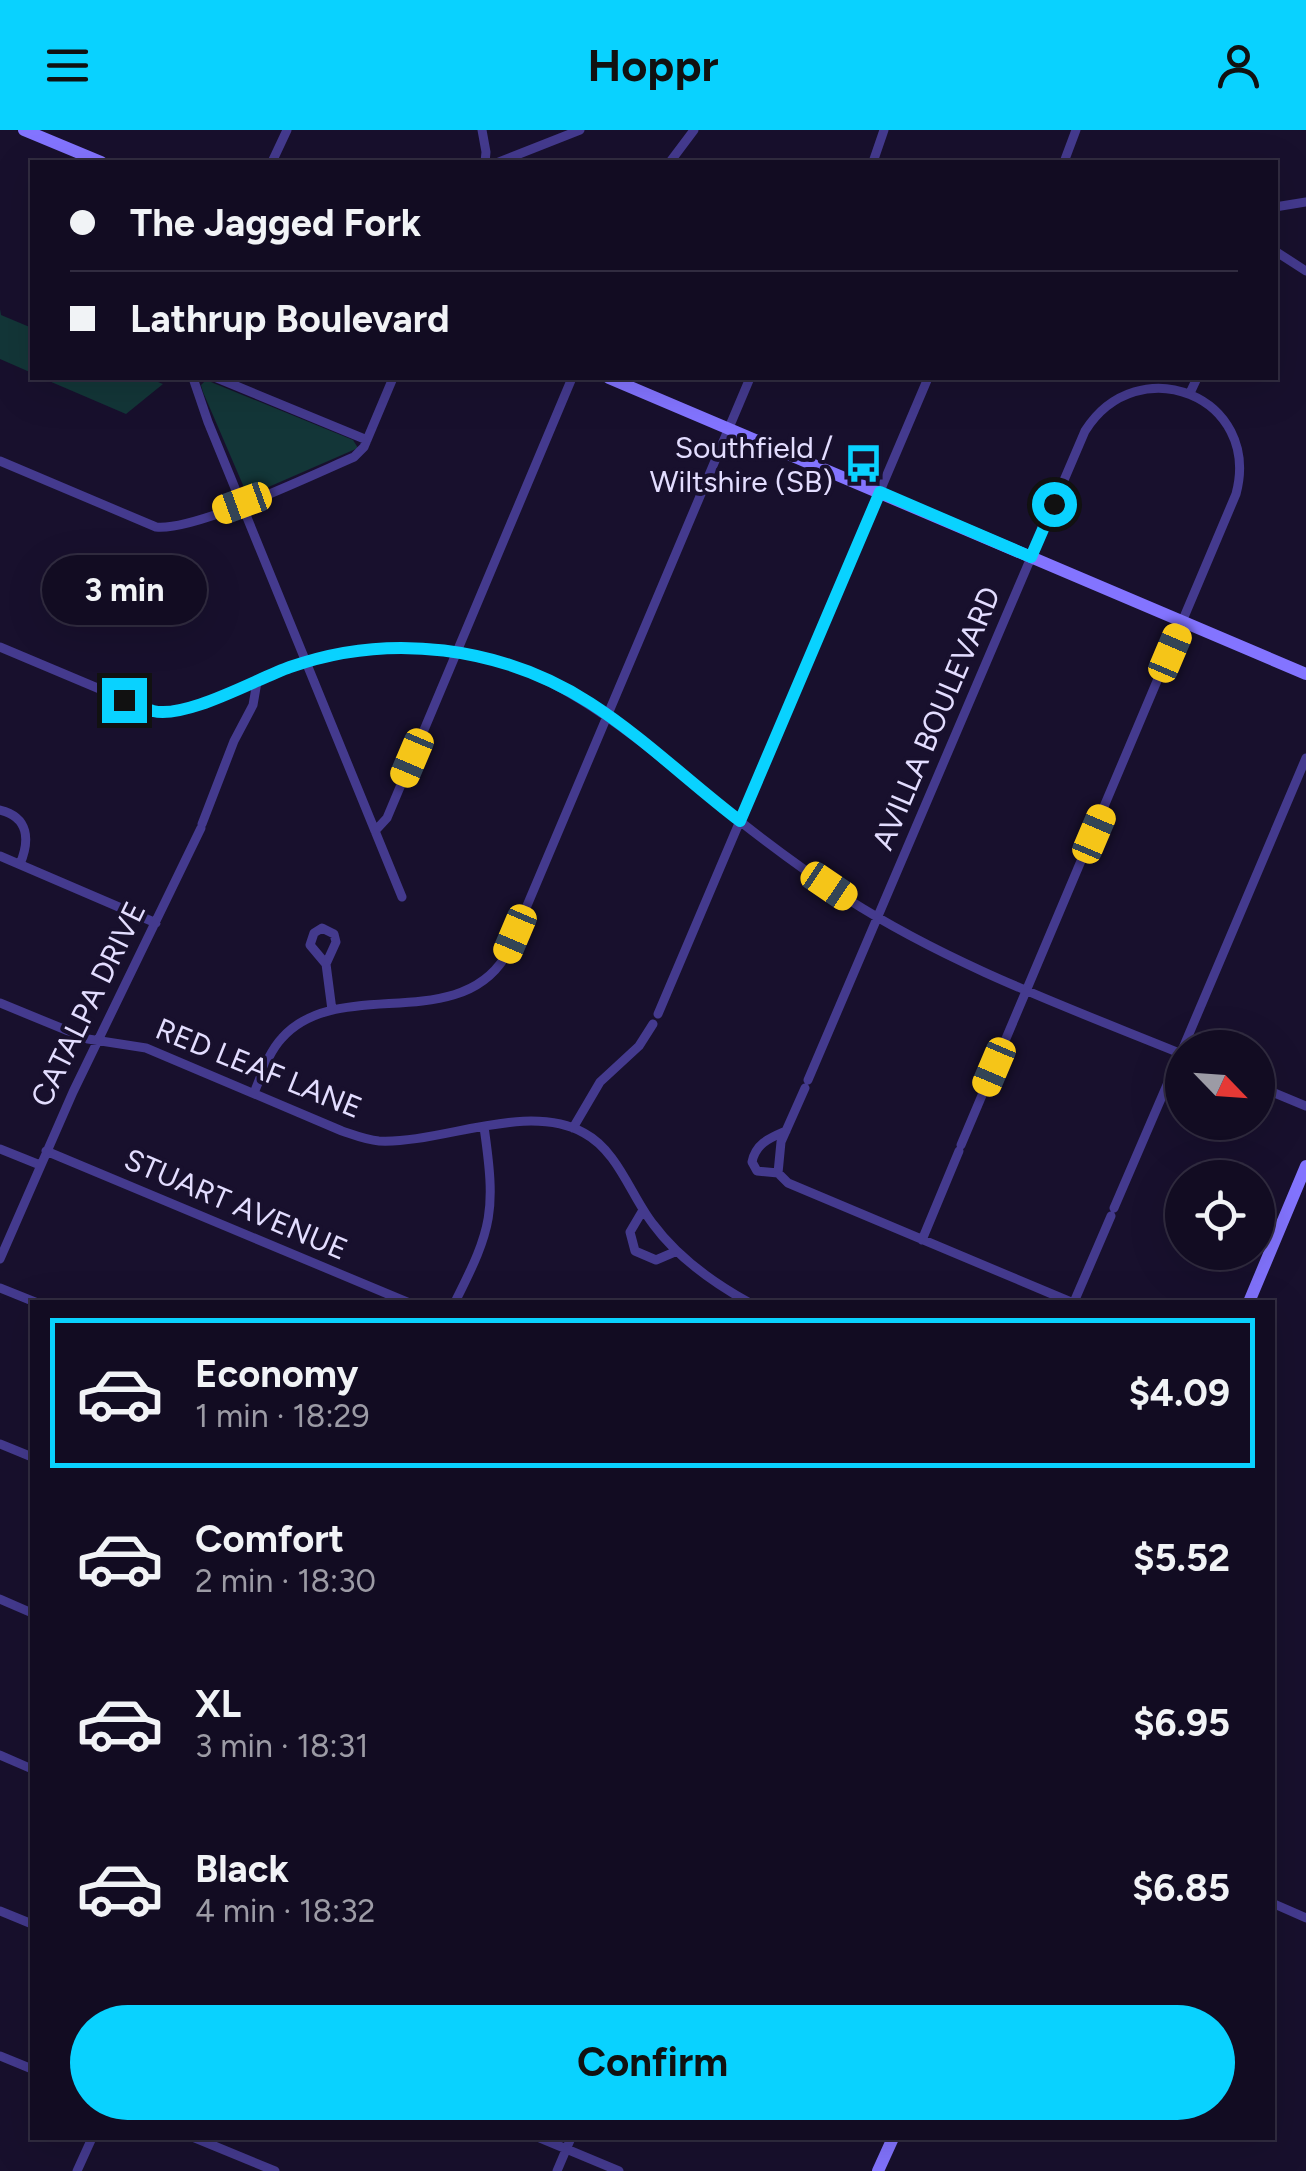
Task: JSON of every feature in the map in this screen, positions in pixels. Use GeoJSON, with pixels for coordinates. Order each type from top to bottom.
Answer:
{"type":"FeatureCollection","features":[{"type":"Feature","properties":{"kind":"main road"},"geometry":{"type":"LineString","coordinates":[[24,130],[96,160]]}},
{"type":"Feature","properties":{"kind":"main road"},"geometry":{"type":"LineString","coordinates":[[614,380],[1306,674]]}},
{"type":"Feature","properties":{"kind":"main road"},"geometry":{"type":"LineString","coordinates":[[1250,1300],[1306,1166]]}},
{"type":"Feature","properties":{"kind":"main road"},"geometry":{"type":"LineString","coordinates":[[878,2171],[891,2140]]}},
{"type":"Feature","properties":{"kind":"street"},"geometry":{"type":"LineString","coordinates":[[273,160],[286,130]]}},
{"type":"Feature","properties":{"kind":"street"},"geometry":{"type":"LineString","coordinates":[[482,130],[484,160]]}},
{"type":"Feature","properties":{"kind":"street"},"geometry":{"type":"LineString","coordinates":[[505,160],[580,130]]}},
{"type":"Feature","properties":{"kind":"street"},"geometry":{"type":"LineString","coordinates":[[672,160],[694,130]]}},
{"type":"Feature","properties":{"kind":"street"},"geometry":{"type":"LineString","coordinates":[[874,160],[884,130]]}},
{"type":"Feature","properties":{"kind":"street"},"geometry":{"type":"LineString","coordinates":[[1065,160],[1076,130]]}},
{"type":"Feature","properties":{"kind":"street"},"geometry":{"type":"LineString","coordinates":[[1278,207],[1306,202]]}},
{"type":"Feature","properties":{"kind":"street"},"geometry":{"type":"LineString","coordinates":[[1278,253],[1306,271]]}},
{"type":"Feature","properties":{"kind":"street"},"geometry":{"type":"LineString","coordinates":[[194,380],[402,897]]}},
{"type":"Feature","properties":{"kind":"street"},"geometry":{"type":"LineString","coordinates":[[222,380],[367,440]]}},
{"type":"Feature","properties":{"kind":"street"},"geometry":{"type":"LineString","coordinates":[[0,461],[156,526],[170,528],[354,457],[367,440],[392,380]]}},
{"type":"Feature","properties":{"kind":"street"},"geometry":{"type":"LineString","coordinates":[[375,831],[387,818],[571,380]]}},
{"type":"Feature","properties":{"kind":"street"},"geometry":{"type":"LineString","coordinates":[[254,1092],[280,1039],[305,1020],[332,1010],[469,991],[489,978],[506,955],[749,380]]}},
{"type":"Feature","properties":{"kind":"street"},"geometry":{"type":"LineString","coordinates":[[745,1300],[708,1278],[677,1252],[643,1210],[611,1157],[592,1138],[572,1128],[600,1082],[639,1046],[656,1019],[927,380]]}},
{"type":"Feature","properties":{"kind":"street"},"geometry":{"type":"LineString","coordinates":[[922,1240],[1233,504],[1240,476],[1238,449],[1230,430],[1211,407],[1190,393],[1195,380]]}},
{"type":"Feature","properties":{"kind":"street","name":"AVILLA BOULEVARD"},"geometry":{"type":"LineString","coordinates":[[786,1130],[755,1151],[752,1162],[758,1171],[778,1173],[778,1153],[786,1130],[1080,441],[1097,414],[1136,390],[1157,388],[1190,393]]}},
{"type":"Feature","properties":{"kind":"street"},"geometry":{"type":"LineString","coordinates":[[0,647],[152,711],[168,712],[307,662],[365,649],[457,651],[542,676],[607,715],[809,873],[878,917],[1027,991],[1165,1044]]}},
{"type":"Feature","properties":{"kind":"street","name":"CATALPA DRIVE"},"geometry":{"type":"LineString","coordinates":[[0,1259],[46,1151],[202,826],[234,741],[253,705],[257,682]]}},
{"type":"Feature","properties":{"kind":"street"},"geometry":{"type":"LineString","coordinates":[[1191,1030],[1306,758]]}},
{"type":"Feature","properties":{"kind":"street"},"geometry":{"type":"LineString","coordinates":[[0,810],[18,818],[26,830],[20,864]]}},
{"type":"Feature","properties":{"kind":"street"},"geometry":{"type":"LineString","coordinates":[[0,856],[156,923]]}},
{"type":"Feature","properties":{"kind":"street"},"geometry":{"type":"LineString","coordinates":[[326,964],[332,1010]]}},
{"type":"Feature","properties":{"kind":"street","name":"RED LEAF LANE"},"geometry":{"type":"LineString","coordinates":[[0,1003],[98,1040],[146,1048],[342,1131],[380,1141],[535,1122],[572,1128]]}},
{"type":"Feature","properties":{"kind":"street"},"geometry":{"type":"LineString","coordinates":[[1073,1300],[1165,1090]]}},
{"type":"Feature","properties":{"kind":"street"},"geometry":{"type":"LineString","coordinates":[[1275,1093],[1306,1106]]}},
{"type":"Feature","properties":{"kind":"street"},"geometry":{"type":"LineString","coordinates":[[456,1300],[479,1255],[489,1224],[492,1192],[484,1127]]}},
{"type":"Feature","properties":{"kind":"street"},"geometry":{"type":"LineString","coordinates":[[0,1149],[40,1165]]}},
{"type":"Feature","properties":{"kind":"street","name":"STUART AVENUE"},"geometry":{"type":"LineString","coordinates":[[46,1151],[401,1300]]}},
{"type":"Feature","properties":{"kind":"street"},"geometry":{"type":"LineString","coordinates":[[778,1173],[788,1184],[1067,1300]]}},
{"type":"Feature","properties":{"kind":"street"},"geometry":{"type":"LineString","coordinates":[[643,1210],[630,1232],[635,1251],[656,1260],[677,1252]]}},
{"type":"Feature","properties":{"kind":"street"},"geometry":{"type":"LineString","coordinates":[[0,1288],[30,1300]]}},
{"type":"Feature","properties":{"kind":"street"},"geometry":{"type":"LineString","coordinates":[[0,1444],[30,1456]]}},
{"type":"Feature","properties":{"kind":"street"},"geometry":{"type":"LineString","coordinates":[[0,1600],[30,1612]]}},
{"type":"Feature","properties":{"kind":"street"},"geometry":{"type":"LineString","coordinates":[[0,1755],[30,1767]]}},
{"type":"Feature","properties":{"kind":"street"},"geometry":{"type":"LineString","coordinates":[[1275,1905],[1306,1918]]}},
{"type":"Feature","properties":{"kind":"street"},"geometry":{"type":"LineString","coordinates":[[0,1911],[30,1923]]}},
{"type":"Feature","properties":{"kind":"street"},"geometry":{"type":"LineString","coordinates":[[0,2056],[30,2068]]}},
{"type":"Feature","properties":{"kind":"street"},"geometry":{"type":"LineString","coordinates":[[77,2171],[91,2140]]}},
{"type":"Feature","properties":{"kind":"street"},"geometry":{"type":"LineString","coordinates":[[200,2140],[274,2171]]}},
{"type":"Feature","properties":{"kind":"street"},"geometry":{"type":"LineString","coordinates":[[545,2140],[619,2171]]}},
{"type":"Feature","properties":{"kind":"street"},"geometry":{"type":"LineString","coordinates":[[557,2171],[570,2140]]}},
{"type":"Feature","properties":{"kind":"green space"},"geometry":{"type":"Polygon","coordinates":[[[0,309],[1,315],[30,327],[30,372],[0,359],[0,309]]]}},
{"type":"Feature","properties":{"kind":"green space"},"geometry":{"type":"Polygon","coordinates":[[[47,380],[153,380],[163,384],[126,414],[47,380]]]}},
{"type":"Feature","properties":{"kind":"green space"},"geometry":{"type":"Polygon","coordinates":[[[206,380],[353,440],[358,448],[257,492],[246,492],[203,392],[201,385],[206,380]]]}},
{"type":"Feature","properties":{"kind":"place","name":"Southfield / Wiltshire (SB)"},"geometry":{"type":"Point","coordinates":[863,464]}},
{"type":"Feature","properties":{"kind":"route"},"geometry":{"type":"LineString","coordinates":[[124,700],[152,711],[168,712],[212,699],[284,669],[342,653],[392,648],[457,651],[542,676],[589,702],[740,821],[880,492],[1031,557],[1054,504]]}}]}
